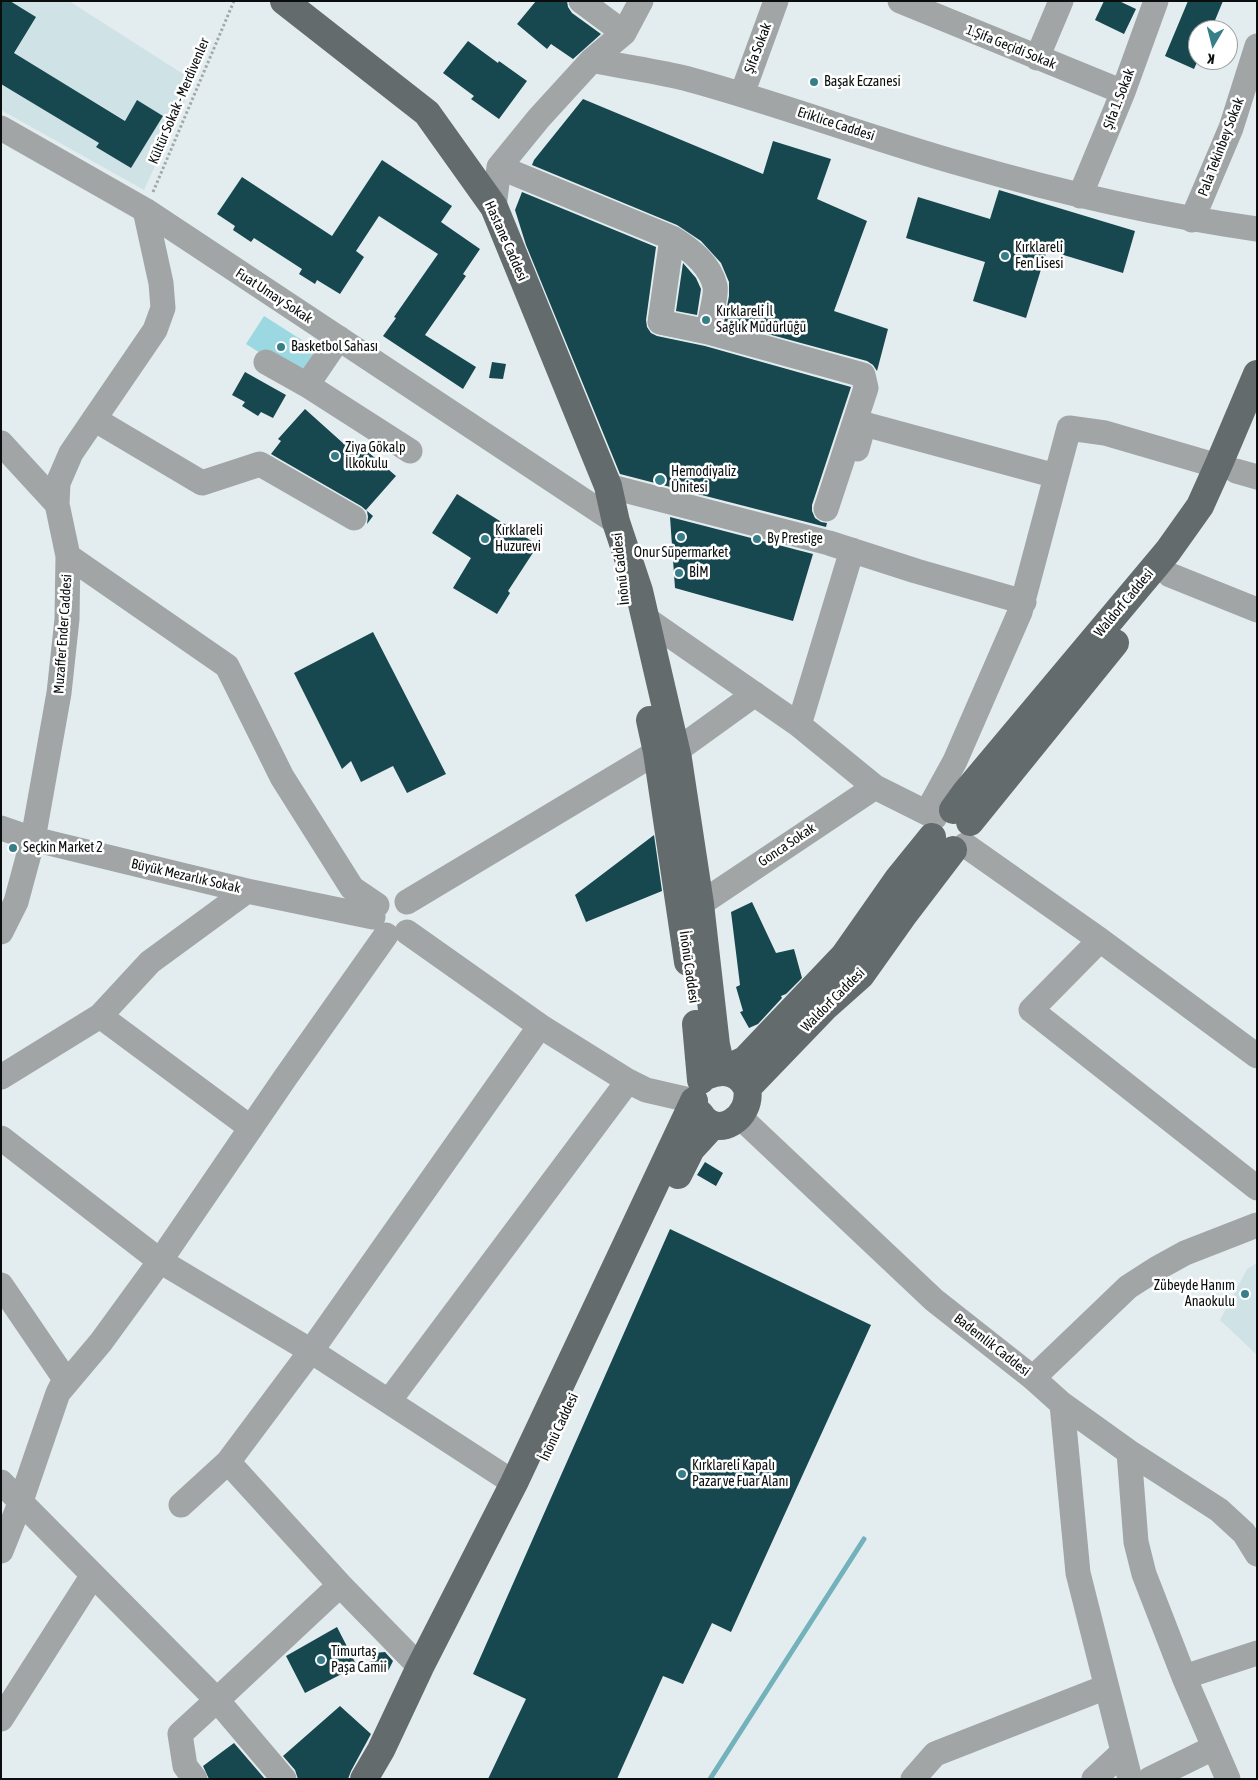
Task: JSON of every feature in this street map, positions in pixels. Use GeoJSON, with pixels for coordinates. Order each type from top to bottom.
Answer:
{"type":"FeatureCollection","features":[{"type":"Feature","properties":{"kind":"main road","name":"Hastane Caddesi"},"geometry":{"type":"LineString","coordinates":[[284,1],[427,113],[494,207],[608,486],[616,522]]}},
{"type":"Feature","properties":{"kind":"main road","name":"Waldorf Caddesi"},"geometry":{"type":"LineString","coordinates":[[745,1100],[825,1007],[861,975],[905,913],[966,792],[1168,551],[1200,506],[1237,472],[1257,374]]}},
{"type":"Feature","properties":{"kind":"main road","name":"Waldorf Caddesi"},"geometry":{"type":"LineString","coordinates":[[706,1084],[745,1060],[844,956],[898,879],[948,828],[1170,575],[1208,527],[1237,472],[1257,421]]}},
{"type":"Feature","properties":{"kind":"main road","name":"İnönü Caddesi"},"geometry":{"type":"LineString","coordinates":[[616,522],[639,591],[645,618],[666,751],[706,1084]]}},
{"type":"Feature","properties":{"kind":"main road","name":"İnönü Caddesi"},"geometry":{"type":"LineString","coordinates":[[364,1779],[381,1750],[420,1667],[514,1483],[706,1084],[716,1045],[700,904],[666,751],[623,598],[616,522]]}},
{"type":"Feature","properties":{"kind":"main road"},"geometry":{"type":"LineString","coordinates":[[736,1075],[745,1100],[729,1124],[713,1125],[702,1118],[695,1106],[706,1084],[736,1075]]}},
{"type":"Feature","properties":{"kind":"main road","name":"İnönü Caddesi"},"geometry":{"type":"LineString","coordinates":[[385,1779],[444,1657],[522,1508],[691,1149],[713,1125]]}},
{"type":"Feature","properties":{"kind":"street"},"geometry":{"type":"LineString","coordinates":[[580,1],[624,33]]}},
{"type":"Feature","properties":{"kind":"street"},"geometry":{"type":"LineString","coordinates":[[494,207],[499,167],[539,118],[592,60],[624,33],[641,1]]}},
{"type":"Feature","properties":{"kind":"street","name":"Şifa Sokak"},"geometry":{"type":"LineString","coordinates":[[742,94],[776,1]]}},
{"type":"Feature","properties":{"kind":"street","name":"1.Şifa Geçidi Sokak"},"geometry":{"type":"LineString","coordinates":[[900,1],[1123,92]]}},
{"type":"Feature","properties":{"kind":"street"},"geometry":{"type":"LineString","coordinates":[[1037,58],[1061,1]]}},
{"type":"Feature","properties":{"kind":"street","name":"Şifa 1. Sokak"},"geometry":{"type":"LineString","coordinates":[[1080,196],[1123,92],[1156,1]]}},
{"type":"Feature","properties":{"kind":"street","name":"Pala Tekinbey Sokak"},"geometry":{"type":"LineString","coordinates":[[1192,220],[1231,128],[1257,46]]}},
{"type":"Feature","properties":{"kind":"street","name":"Eriklice Caddesi"},"geometry":{"type":"LineString","coordinates":[[592,60],[685,79],[742,94],[961,164],[1080,196],[1192,220],[1257,229]]}},
{"type":"Feature","properties":{"kind":"street","name":"Fuat Umay Sokak"},"geometry":{"type":"LineString","coordinates":[[1,128],[145,210],[616,522]]}},
{"type":"Feature","properties":{"kind":"street"},"geometry":{"type":"LineString","coordinates":[[499,167],[672,238],[695,254],[706,266],[716,287],[708,332]]}},
{"type":"Feature","properties":{"kind":"street","name":"Muzaffer Ender Caddesi"},"geometry":{"type":"LineString","coordinates":[[1,932],[16,902],[33,840],[59,693],[67,619],[68,556],[57,504],[58,483],[71,453],[155,330],[163,308],[161,283],[145,210]]}},
{"type":"Feature","properties":{"kind":"street"},"geometry":{"type":"LineString","coordinates":[[672,238],[660,322],[708,332],[863,375],[866,388],[826,509]]}},
{"type":"Feature","properties":{"kind":"street"},"geometry":{"type":"LineString","coordinates":[[307,385],[339,338]]}},
{"type":"Feature","properties":{"kind":"street"},"geometry":{"type":"LineString","coordinates":[[266,362],[307,385],[410,451]]}},
{"type":"Feature","properties":{"kind":"street"},"geometry":{"type":"LineString","coordinates":[[94,419],[202,483],[260,464],[354,518]]}},
{"type":"Feature","properties":{"kind":"street"},"geometry":{"type":"LineString","coordinates":[[799,725],[840,546],[864,424],[1056,476]]}},
{"type":"Feature","properties":{"kind":"street"},"geometry":{"type":"LineString","coordinates":[[948,828],[955,761],[1024,602],[1069,428],[1105,433],[1237,472]]}},
{"type":"Feature","properties":{"kind":"street"},"geometry":{"type":"LineString","coordinates":[[1,444],[57,504]]}},
{"type":"Feature","properties":{"kind":"street"},"geometry":{"type":"LineString","coordinates":[[608,486],[840,546],[1024,602]]}},
{"type":"Feature","properties":{"kind":"street"},"geometry":{"type":"LineString","coordinates":[[68,556],[227,666],[287,785],[352,888],[386,922],[540,1026],[628,1081],[646,1090],[706,1084]]}},
{"type":"Feature","properties":{"kind":"street"},"geometry":{"type":"LineString","coordinates":[[1170,575],[1257,610]]}},
{"type":"Feature","properties":{"kind":"street"},"geometry":{"type":"LineString","coordinates":[[645,618],[799,725],[875,787],[948,828],[1257,1056]]}},
{"type":"Feature","properties":{"kind":"street"},"geometry":{"type":"LineString","coordinates":[[58,1393],[101,1342],[160,1261],[252,1128],[386,922],[388,897],[395,897],[406,902],[666,751],[755,694]]}},
{"type":"Feature","properties":{"kind":"street","name":"Gonca Sokak"},"geometry":{"type":"LineString","coordinates":[[700,904],[875,787]]}},
{"type":"Feature","properties":{"kind":"street","name":"Büyük Mezarlık Sokak"},"geometry":{"type":"LineString","coordinates":[[1,828],[33,840],[386,922]]}},
{"type":"Feature","properties":{"kind":"street"},"geometry":{"type":"LineString","coordinates":[[1,1077],[100,1016],[150,962],[247,891]]}},
{"type":"Feature","properties":{"kind":"street"},"geometry":{"type":"LineString","coordinates":[[1100,940],[1031,1010],[1257,1188]]}},
{"type":"Feature","properties":{"kind":"street"},"geometry":{"type":"LineString","coordinates":[[100,1016],[252,1128]]}},
{"type":"Feature","properties":{"kind":"street"},"geometry":{"type":"LineString","coordinates":[[181,1505],[228,1462],[311,1351],[540,1026]]}},
{"type":"Feature","properties":{"kind":"street"},"geometry":{"type":"LineString","coordinates":[[390,1401],[628,1081]]}},
{"type":"Feature","properties":{"kind":"street","name":"Bademlik Caddesi"},"geometry":{"type":"LineString","coordinates":[[745,1100],[934,1300],[1033,1378],[1062,1404],[1129,1452],[1219,1510],[1251,1527],[1257,1554]]}},
{"type":"Feature","properties":{"kind":"street"},"geometry":{"type":"LineString","coordinates":[[1,1138],[160,1261],[311,1351],[514,1483]]}},
{"type":"Feature","properties":{"kind":"street"},"geometry":{"type":"LineString","coordinates":[[1033,1378],[1128,1287],[1185,1253],[1257,1225]]}},
{"type":"Feature","properties":{"kind":"street"},"geometry":{"type":"LineString","coordinates":[[1,1284],[65,1379],[58,1393],[21,1501],[1,1551]]}},
{"type":"Feature","properties":{"kind":"street"},"geometry":{"type":"LineString","coordinates":[[1062,1404],[1078,1573],[1130,1779]]}},
{"type":"Feature","properties":{"kind":"street"},"geometry":{"type":"LineString","coordinates":[[1129,1452],[1136,1542],[1144,1574],[1213,1748],[1228,1779]]}},
{"type":"Feature","properties":{"kind":"street"},"geometry":{"type":"LineString","coordinates":[[228,1462],[340,1585],[420,1667]]}},
{"type":"Feature","properties":{"kind":"street"},"geometry":{"type":"LineString","coordinates":[[1,1482],[218,1700],[284,1779]]}},
{"type":"Feature","properties":{"kind":"street"},"geometry":{"type":"LineString","coordinates":[[1,1719],[93,1575]]}},
{"type":"Feature","properties":{"kind":"street"},"geometry":{"type":"LineString","coordinates":[[195,1779],[185,1766],[180,1734],[340,1585]]}},
{"type":"Feature","properties":{"kind":"street"},"geometry":{"type":"LineString","coordinates":[[1184,1677],[1257,1653]]}},
{"type":"Feature","properties":{"kind":"street"},"geometry":{"type":"LineString","coordinates":[[914,1779],[935,1754],[1106,1687]]}},
{"type":"Feature","properties":{"kind":"street"},"geometry":{"type":"LineString","coordinates":[[1150,1779],[1213,1748]]}},
{"type":"Feature","properties":{"kind":"street"},"geometry":{"type":"LineString","coordinates":[[1094,1779],[1122,1752]]}},
{"type":"Feature","properties":{"kind":"path","name":"Kültür Sokak - Merdivenler"},"geometry":{"type":"LineString","coordinates":[[145,210],[234,1]]}},
{"type":"Feature","properties":{"kind":"shaded area"},"geometry":{"type":"Polygon","coordinates":[[[10,1],[69,1],[194,81],[144,190],[1,110],[1,84],[99,143],[96,147],[131,168],[163,116],[137,101],[125,120],[14,54],[36,17],[10,1]]]}},
{"type":"Feature","properties":{"kind":"shaded area","name":"Basketbol Sahası"},"geometry":{"type":"Polygon","coordinates":[[[264,316],[316,349],[298,377],[246,344],[264,316]]]}},
{"type":"Feature","properties":{"kind":"shaded area","name":"Zübeyde Hanım Anaokulu"},"geometry":{"type":"Polygon","coordinates":[[[1257,1263],[1257,1355],[1220,1320],[1247,1269],[1257,1263]]]}},
{"type":"Feature","properties":{"kind":"building"},"geometry":{"type":"Polygon","coordinates":[[[1,1],[10,1],[36,17],[14,53],[125,121],[137,100],[163,116],[131,168],[96,147],[99,143],[1,84],[1,1]]]}},
{"type":"Feature","properties":{"kind":"building"},"geometry":{"type":"Polygon","coordinates":[[[536,1],[567,1],[572,13],[601,34],[573,59],[551,44],[547,49],[517,24],[536,1]]]}},
{"type":"Feature","properties":{"kind":"building"},"geometry":{"type":"Polygon","coordinates":[[[1104,1],[1119,1],[1136,9],[1124,34],[1095,20],[1104,1]]]}},
{"type":"Feature","properties":{"kind":"building"},"geometry":{"type":"Polygon","coordinates":[[[1188,1],[1223,1],[1215,20],[1188,20],[1188,66],[1165,56],[1188,1]]]}},
{"type":"Feature","properties":{"kind":"building"},"geometry":{"type":"Polygon","coordinates":[[[468,41],[527,81],[499,119],[471,99],[474,96],[443,73],[468,41]]]}},
{"type":"Feature","properties":{"kind":"building"},"geometry":{"type":"Polygon","coordinates":[[[583,99],[763,174],[773,141],[831,159],[817,199],[867,221],[834,311],[888,329],[877,371],[867,361],[724,322],[729,296],[729,282],[721,263],[701,241],[677,225],[532,165],[583,99]]]}},
{"type":"Feature","properties":{"kind":"building"},"geometry":{"type":"Polygon","coordinates":[[[382,160],[452,206],[441,222],[480,249],[463,274],[466,276],[425,335],[476,367],[463,389],[383,336],[438,254],[379,216],[356,251],[364,257],[340,294],[317,280],[315,284],[299,274],[302,269],[254,238],[251,242],[233,230],[235,226],[217,214],[242,177],[332,236],[382,160]]]}},
{"type":"Feature","properties":{"kind":"building","name":"Kırklareli Fen Lisesi"},"geometry":{"type":"Polygon","coordinates":[[[999,190],[1135,231],[1123,273],[1047,250],[1026,318],[973,301],[985,262],[906,238],[918,197],[990,219],[999,190]]]}},
{"type":"Feature","properties":{"kind":"building"},"geometry":{"type":"Polygon","coordinates":[[[522,192],[656,247],[646,320],[647,327],[651,333],[657,336],[705,346],[851,387],[812,505],[815,518],[827,523],[826,527],[620,474],[526,245],[515,210],[522,192]]]}},
{"type":"Feature","properties":{"kind":"building"},"geometry":{"type":"Polygon","coordinates":[[[683,263],[696,278],[701,289],[697,315],[676,311],[683,263]]]}},
{"type":"Feature","properties":{"kind":"building"},"geometry":{"type":"Polygon","coordinates":[[[492,362],[506,364],[503,379],[489,378],[492,362]]]}},
{"type":"Feature","properties":{"kind":"building"},"geometry":{"type":"Polygon","coordinates":[[[245,372],[286,395],[273,418],[261,412],[258,416],[242,406],[245,402],[232,395],[245,372]]]}},
{"type":"Feature","properties":{"kind":"building","name":"Ziya Gökalp İlkokulu"},"geometry":{"type":"Polygon","coordinates":[[[305,409],[344,444],[349,439],[360,448],[361,446],[396,476],[366,510],[373,516],[367,524],[367,511],[361,506],[271,454],[281,441],[278,439],[305,409]]]}},
{"type":"Feature","properties":{"kind":"building","name":"Kırklareli Huzurevi"},"geometry":{"type":"Polygon","coordinates":[[[457,494],[538,545],[508,591],[510,593],[497,614],[453,588],[471,558],[432,533],[457,494]]]}},
{"type":"Feature","properties":{"kind":"building"},"geometry":{"type":"Polygon","coordinates":[[[670,517],[813,554],[793,621],[675,588],[670,517]]]}},
{"type":"Feature","properties":{"kind":"building"},"geometry":{"type":"Polygon","coordinates":[[[373,632],[446,774],[407,793],[393,766],[361,782],[351,761],[342,769],[294,673],[373,632]]]}},
{"type":"Feature","properties":{"kind":"building"},"geometry":{"type":"Polygon","coordinates":[[[654,835],[662,891],[586,922],[575,895],[654,835]]]}},
{"type":"Feature","properties":{"kind":"building"},"geometry":{"type":"Polygon","coordinates":[[[752,902],[776,953],[794,949],[802,978],[786,994],[781,996],[782,998],[758,1024],[749,1028],[740,1012],[743,1011],[736,987],[740,985],[731,912],[752,902]]]}},
{"type":"Feature","properties":{"kind":"building"},"geometry":{"type":"Polygon","coordinates":[[[705,1162],[723,1173],[716,1186],[697,1175],[705,1162]]]}},
{"type":"Feature","properties":{"kind":"building","name":"Kırklareli Kapalı Pazar ve Fuar Alanı"},"geometry":{"type":"Polygon","coordinates":[[[670,1229],[871,1325],[731,1632],[712,1623],[683,1684],[663,1676],[617,1779],[488,1779],[526,1699],[473,1674],[670,1229]]]}},
{"type":"Feature","properties":{"kind":"building","name":"Timurtaş Paşa Camii"},"geometry":{"type":"Polygon","coordinates":[[[337,1627],[357,1666],[305,1693],[286,1656],[337,1627]]]}},
{"type":"Feature","properties":{"kind":"building"},"geometry":{"type":"Polygon","coordinates":[[[385,1652],[393,1661],[388,1671],[377,1673],[370,1664],[374,1653],[385,1652]]]}},
{"type":"Feature","properties":{"kind":"building"},"geometry":{"type":"Polygon","coordinates":[[[340,1706],[371,1734],[348,1779],[298,1779],[295,1770],[283,1756],[340,1706]]]}},
{"type":"Feature","properties":{"kind":"building"},"geometry":{"type":"Polygon","coordinates":[[[234,1743],[265,1779],[209,1779],[203,1766],[234,1743]]]}},
{"type":"Feature","properties":{"kind":"waterway"},"geometry":{"type":"LineString","coordinates":[[710,1779],[864,1539]]}},
{"type":"Feature","properties":{"kind":"place","name":"Başak Eczanesi"},"geometry":{"type":"Point","coordinates":[814,82]}},
{"type":"Feature","properties":{"kind":"place","name":"Kırklareli Fen Lisesi"},"geometry":{"type":"Point","coordinates":[1005,256]}},
{"type":"Feature","properties":{"kind":"place","name":"Kırklareli İl Sağlık Müdürlüğü"},"geometry":{"type":"Point","coordinates":[706,320]}},
{"type":"Feature","properties":{"kind":"place","name":"Basketbol Sahası"},"geometry":{"type":"Point","coordinates":[281,347]}},
{"type":"Feature","properties":{"kind":"place","name":"Ziya Gökalp İlkokulu"},"geometry":{"type":"Point","coordinates":[335,456]}},
{"type":"Feature","properties":{"kind":"place","name":"Hemodiyaliz Ünitesi"},"geometry":{"type":"Point","coordinates":[660,480]}},
{"type":"Feature","properties":{"kind":"place","name":"Onur Süpermarket"},"geometry":{"type":"Point","coordinates":[681,537]}},
{"type":"Feature","properties":{"kind":"place","name":"Kırklareli Huzurevi"},"geometry":{"type":"Point","coordinates":[485,539]}},
{"type":"Feature","properties":{"kind":"place","name":"By Prestige"},"geometry":{"type":"Point","coordinates":[757,539]}},
{"type":"Feature","properties":{"kind":"place","name":"BİM"},"geometry":{"type":"Point","coordinates":[679,573]}},
{"type":"Feature","properties":{"kind":"place","name":"Seçkin Market 2"},"geometry":{"type":"Point","coordinates":[13,848]}},
{"type":"Feature","properties":{"kind":"place","name":"Zübeyde Hanım Anaokulu"},"geometry":{"type":"Point","coordinates":[1245,1294]}},
{"type":"Feature","properties":{"kind":"place","name":"Kırklareli Kapalı Pazar ve Fuar Alanı"},"geometry":{"type":"Point","coordinates":[682,1474]}},
{"type":"Feature","properties":{"kind":"place","name":"Timurtaş Paşa Camii"},"geometry":{"type":"Point","coordinates":[321,1660]}}]}
